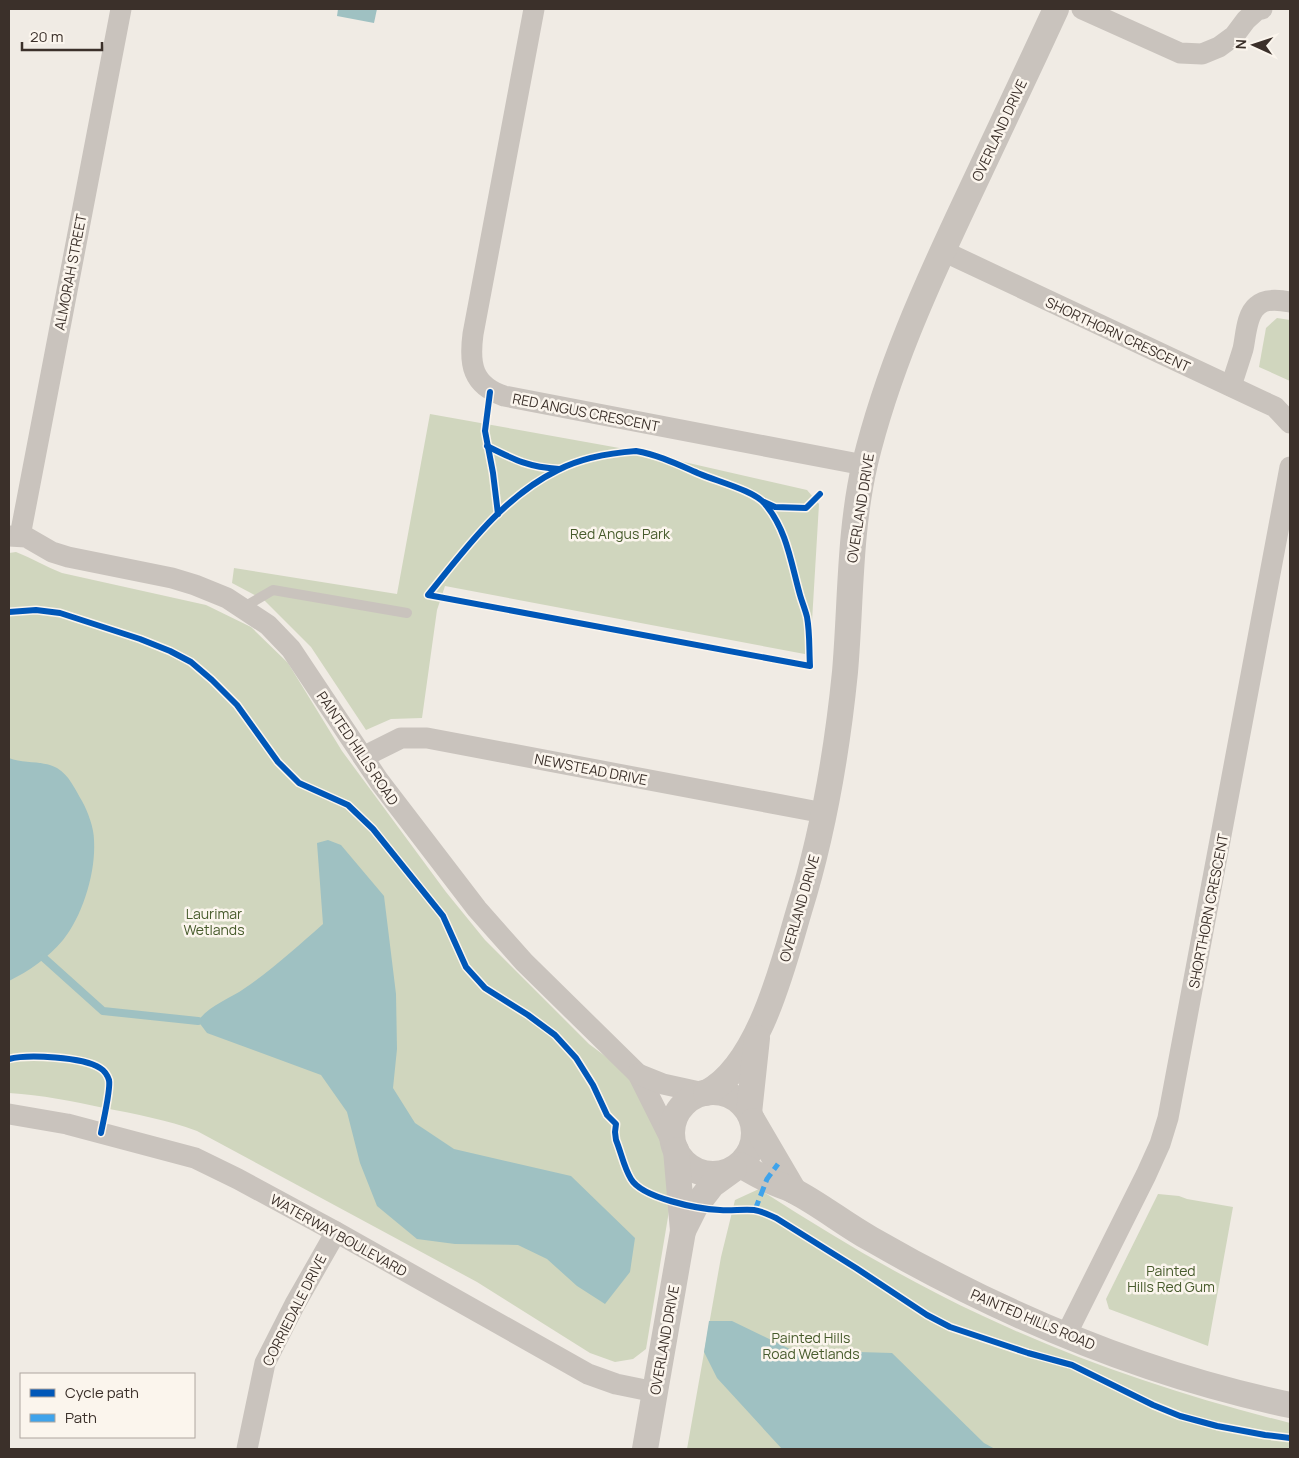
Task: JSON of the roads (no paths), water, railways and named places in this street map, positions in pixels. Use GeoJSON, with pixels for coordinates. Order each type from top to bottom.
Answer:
{"type":"FeatureCollection","features":[{"type":"Feature","properties":{"kind":"street","name":"ALMORAH STREET"},"geometry":{"type":"LineString","coordinates":[[14,536],[121,9]]}},
{"type":"Feature","properties":{"kind":"street","name":"RED ANGUS CRESCENT"},"geometry":{"type":"LineString","coordinates":[[534,9],[470,350],[471,362],[481,384],[490,392],[504,396],[864,465]]}},
{"type":"Feature","properties":{"kind":"street","name":"OVERLAND DRIVE"},"geometry":{"type":"LineString","coordinates":[[705,1093],[719,1086],[725,1080],[757,1035],[782,967],[811,874],[840,720],[845,670],[852,542],[864,465],[896,359],[917,307],[1056,9]]}},
{"type":"Feature","properties":{"kind":"street"},"geometry":{"type":"LineString","coordinates":[[1082,9],[1180,53],[1202,54],[1219,47],[1234,36],[1246,20],[1257,10],[1262,9]]}},
{"type":"Feature","properties":{"kind":"street","name":"SHORTHORN CRESCENT"},"geometry":{"type":"LineString","coordinates":[[943,251],[1231,386],[1274,408],[1290,423]]}},
{"type":"Feature","properties":{"kind":"street"},"geometry":{"type":"LineString","coordinates":[[1231,386],[1243,349],[1247,326],[1256,306],[1271,300],[1290,302]]}},
{"type":"Feature","properties":{"kind":"street","name":"SHORTHORN CRESCENT"},"geometry":{"type":"LineString","coordinates":[[1066,1335],[1146,1175],[1160,1144],[1168,1118],[1290,467]]}},
{"type":"Feature","properties":{"kind":"street","name":"PAINTED HILLS ROAD"},"geometry":{"type":"LineString","coordinates":[[14,536],[26,537],[52,552],[68,557],[172,578],[195,585],[244,607],[268,625],[291,649],[363,757],[423,840],[477,909],[524,962],[638,1074],[675,1148]]}},
{"type":"Feature","properties":{"kind":"street","name":"NEWSTEAD DRIVE"},"geometry":{"type":"LineString","coordinates":[[363,757],[401,738],[427,738],[824,813]]}},
{"type":"Feature","properties":{"kind":"street","name":"OVERLAND DRIVE"},"geometry":{"type":"LineString","coordinates":[[751,1117],[757,1035]]}},
{"type":"Feature","properties":{"kind":"street","name":"PAINTED HILLS ROAD"},"geometry":{"type":"LineString","coordinates":[[638,1074],[663,1084],[705,1093]]}},
{"type":"Feature","properties":{"kind":"street"},"geometry":{"type":"LineString","coordinates":[[705,1093],[719,1093],[731,1096],[741,1103],[751,1117],[754,1132],[753,1144],[748,1156],[738,1166],[722,1174],[709,1174],[695,1170],[684,1162],[675,1148],[672,1133],[675,1120],[681,1108],[691,1099],[705,1093]]}},
{"type":"Feature","properties":{"kind":"street","name":"WATERWAY BOULEVARD"},"geometry":{"type":"LineString","coordinates":[[9,1114],[67,1124],[195,1158],[238,1178],[588,1374],[601,1380],[655,1392]]}},
{"type":"Feature","properties":{"kind":"street","name":"PAINTED HILLS ROAD"},"geometry":{"type":"LineString","coordinates":[[751,1117],[794,1191]]}},
{"type":"Feature","properties":{"kind":"street","name":"OVERLAND DRIVE"},"geometry":{"type":"LineString","coordinates":[[645,1449],[683,1232],[675,1148]]}},
{"type":"Feature","properties":{"kind":"street","name":"PAINTED HILLS ROAD"},"geometry":{"type":"LineString","coordinates":[[738,1166],[794,1191],[870,1239],[1002,1308],[1066,1335],[1200,1383],[1290,1405]]}},
{"type":"Feature","properties":{"kind":"street","name":"OVERLAND DRIVE"},"geometry":{"type":"LineString","coordinates":[[683,1232],[695,1207],[712,1185],[738,1166]]}},
{"type":"Feature","properties":{"kind":"street","name":"CORRIEDALE DRIVE"},"geometry":{"type":"LineString","coordinates":[[247,1449],[265,1363],[295,1304],[336,1232]]}},
{"type":"Feature","properties":{"kind":"lane"},"geometry":{"type":"LineString","coordinates":[[244,607],[273,590],[407,613]]}},
{"type":"Feature","properties":{"kind":"water"},"geometry":{"type":"Polygon","coordinates":[[[338,9],[377,9],[374,23],[337,16],[338,9]]]}},
{"type":"Feature","properties":{"kind":"water"},"geometry":{"type":"Polygon","coordinates":[[[9,758],[51,766],[65,774],[84,805],[92,825],[94,852],[87,893],[70,930],[57,947],[45,958],[9,981],[9,758]]]}},
{"type":"Feature","properties":{"kind":"water"},"geometry":{"type":"Polygon","coordinates":[[[328,840],[341,845],[384,896],[396,994],[397,1049],[393,1088],[415,1123],[454,1149],[571,1176],[635,1238],[630,1272],[605,1304],[577,1286],[547,1259],[518,1245],[455,1244],[417,1239],[377,1206],[360,1163],[347,1112],[321,1075],[207,1033],[198,1021],[214,1006],[239,992],[265,973],[323,924],[317,843],[328,840]]]}},
{"type":"Feature","properties":{"kind":"water"},"geometry":{"type":"Polygon","coordinates":[[[709,1321],[732,1321],[792,1350],[892,1353],[984,1443],[995,1449],[782,1449],[717,1378],[704,1352],[709,1321]]]}},
{"type":"Feature","properties":{"kind":"waterway"},"geometry":{"type":"LineString","coordinates":[[44,958],[103,1011],[198,1021]]}},
{"type":"Feature","properties":{"kind":"park label","name":"Red Angus Park"},"geometry":{"type":"Point","coordinates":[620,533]}},
{"type":"Feature","properties":{"kind":"park label","name":"Laurimar Wetlands"},"geometry":{"type":"Point","coordinates":[214,922]}},
{"type":"Feature","properties":{"kind":"park label","name":"Painted Hills Red Gum"},"geometry":{"type":"Point","coordinates":[1171,1278]}},
{"type":"Feature","properties":{"kind":"park label","name":"Painted Hills Road Wetlands"},"geometry":{"type":"Point","coordinates":[811,1345]}}]}
